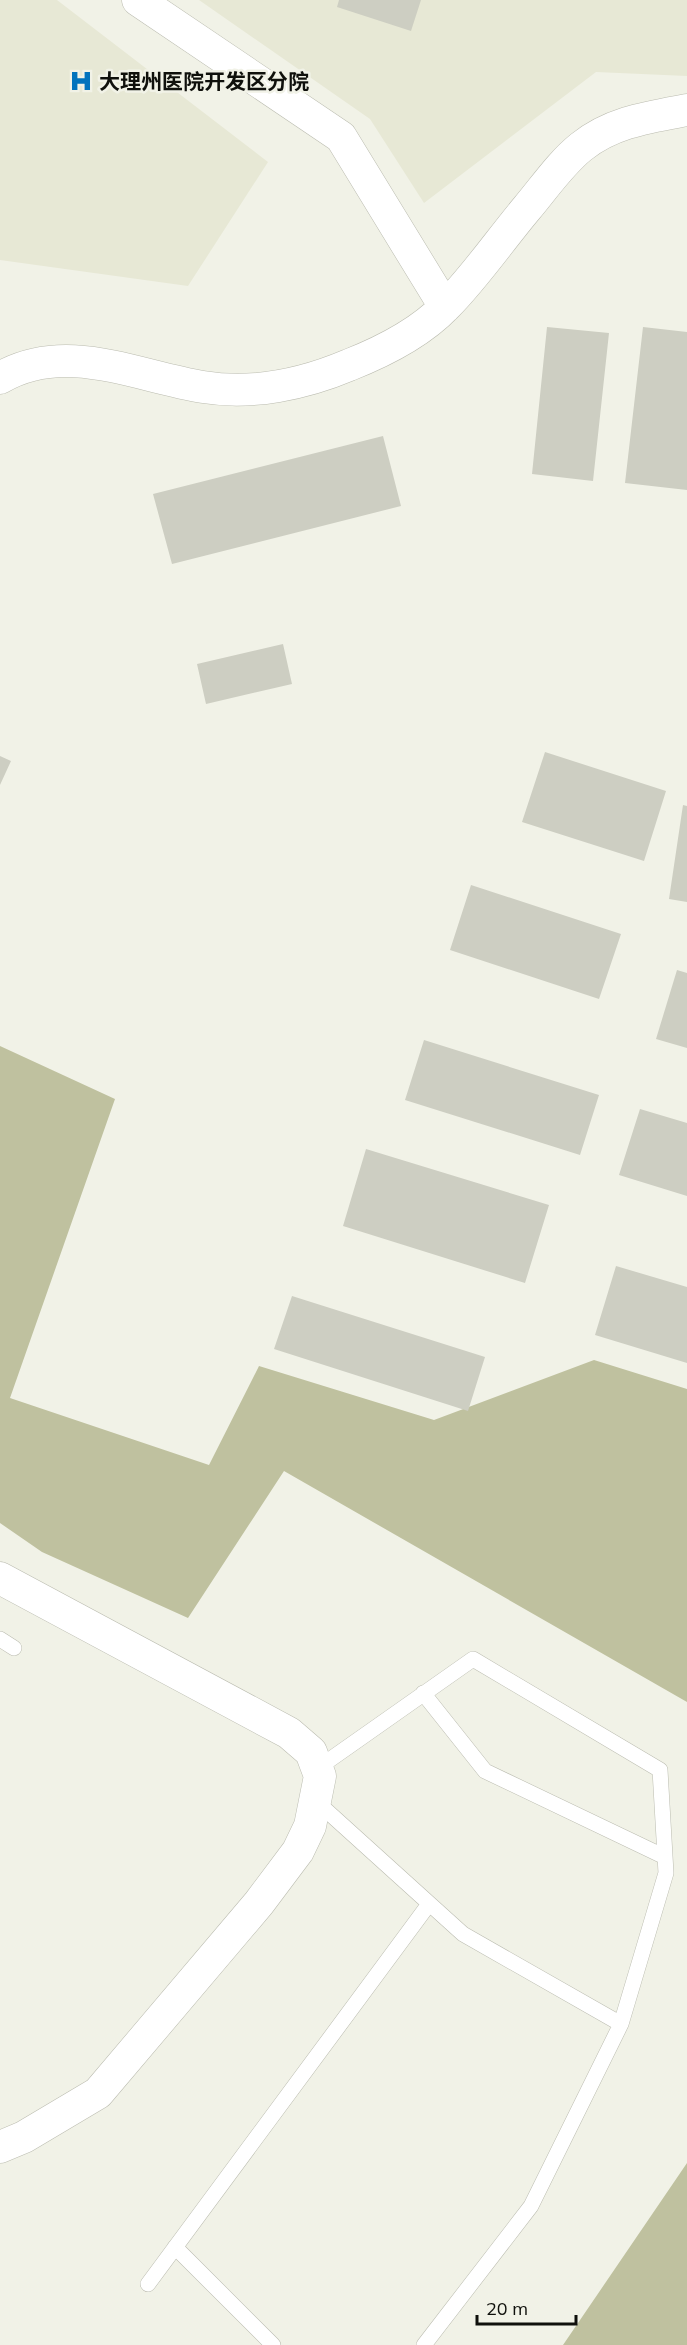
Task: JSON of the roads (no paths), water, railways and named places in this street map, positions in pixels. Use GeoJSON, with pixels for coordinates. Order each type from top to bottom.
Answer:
{"type":"FeatureCollection","features":[{"type":"Feature","properties":{"kind":"street"},"geometry":{"type":"LineString","coordinates":[[138,0],[341,137],[445,307]]}},
{"type":"Feature","properties":{"kind":"street"},"geometry":{"type":"LineString","coordinates":[[0,378],[12,371],[41,363],[81,360],[204,387],[245,390],[309,380],[351,364],[409,334],[445,307],[553,176],[582,147],[624,122],[687,110]]}},
{"type":"Feature","properties":{"kind":"street"},"geometry":{"type":"LineString","coordinates":[[0,1578],[289,1733],[311,1752],[318,1768],[317,1802],[310,1826],[298,1851],[259,1903],[98,2093],[24,2137],[0,2147]]}},
{"type":"Feature","properties":{"kind":"lane"},"geometry":{"type":"LineString","coordinates":[[0,1639],[14,1648]]}},
{"type":"Feature","properties":{"kind":"lane"},"geometry":{"type":"LineString","coordinates":[[318,1768],[473,1659],[660,1770],[666,1873],[621,2024],[531,2206],[424,2345]]}},
{"type":"Feature","properties":{"kind":"lane"},"geometry":{"type":"LineString","coordinates":[[423,1693],[485,1771],[665,1857]]}},
{"type":"Feature","properties":{"kind":"lane"},"geometry":{"type":"LineString","coordinates":[[317,1802],[463,1934],[621,2024]]}},
{"type":"Feature","properties":{"kind":"lane"},"geometry":{"type":"LineString","coordinates":[[148,2284],[429,1904]]}},
{"type":"Feature","properties":{"kind":"lane"},"geometry":{"type":"LineString","coordinates":[[175,2247],[273,2345]]}},
{"type":"Feature","properties":{"kind":"place","name":"大理州医院开发区分院"},"geometry":{"type":"Point","coordinates":[81,81]}}]}
